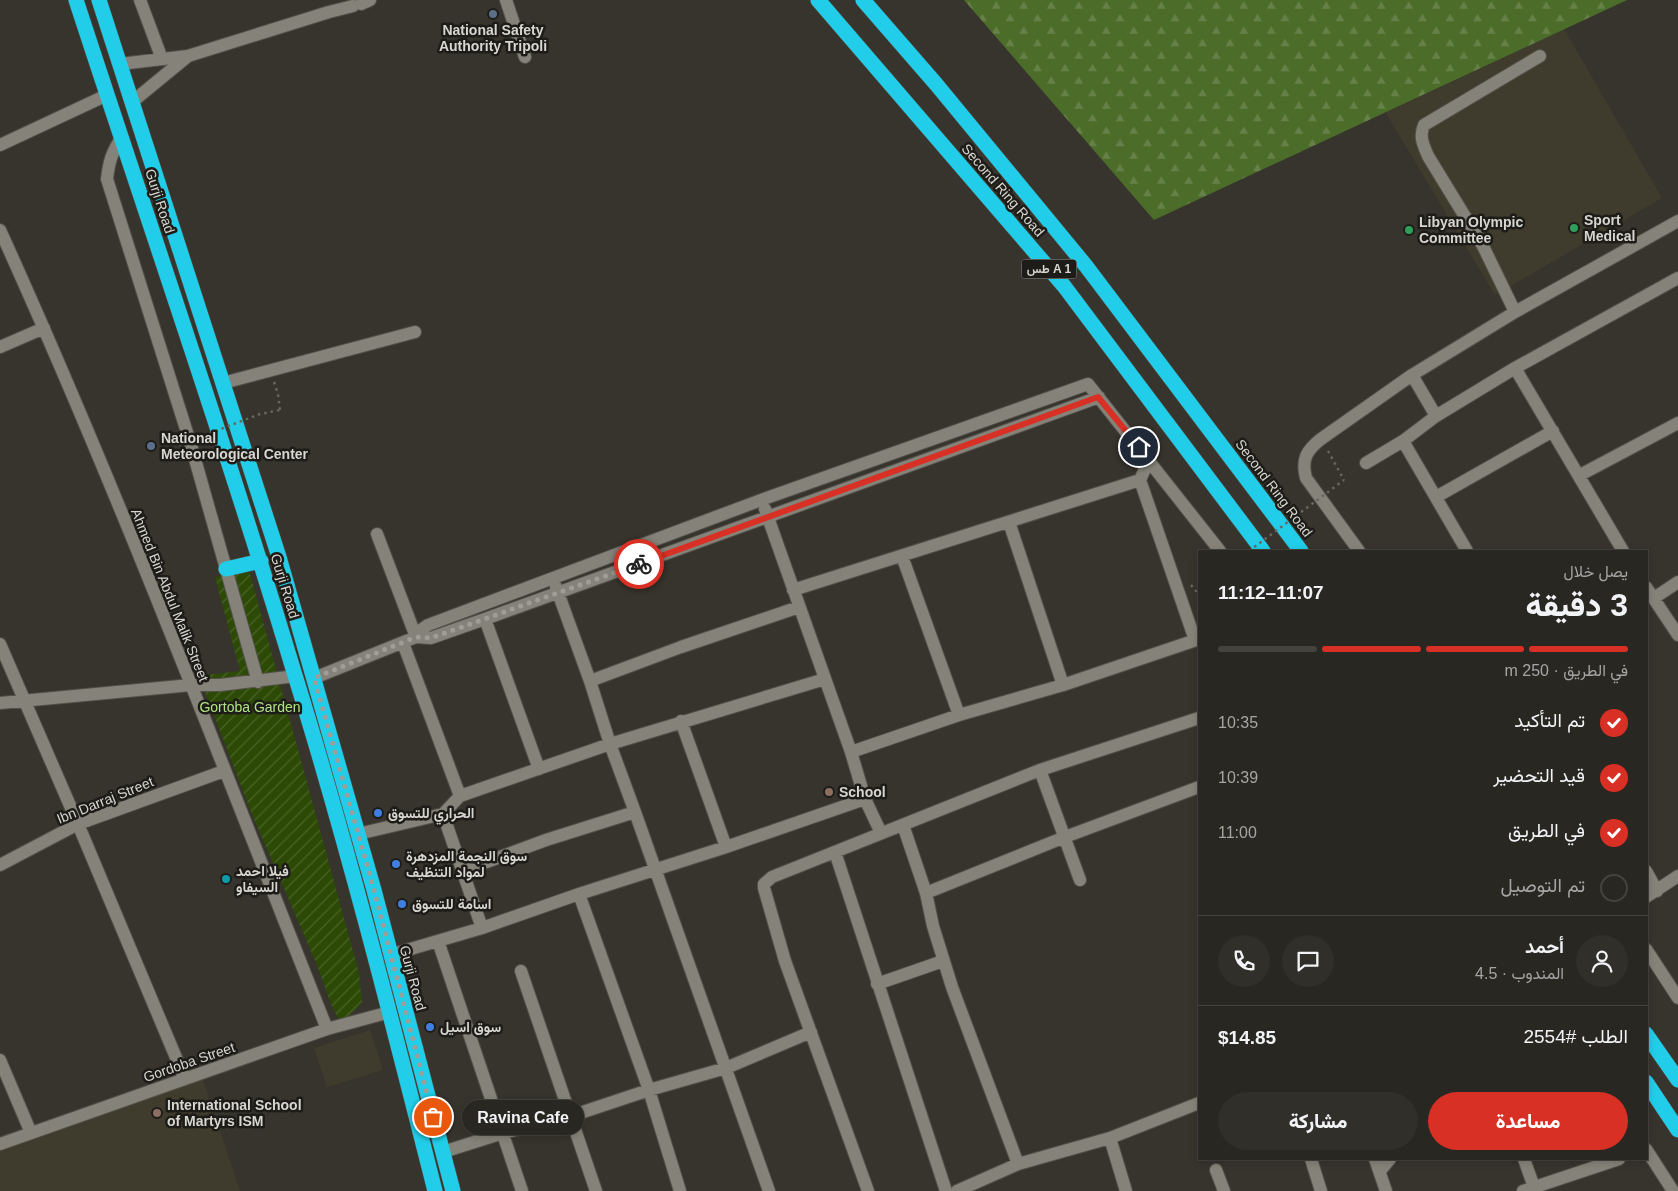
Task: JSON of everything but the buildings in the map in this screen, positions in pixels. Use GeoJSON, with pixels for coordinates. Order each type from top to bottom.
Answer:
{"type":"FeatureCollection","features":[{"type":"Feature","properties":{"kind":"highway","name":"Gurji Road"},"geometry":{"type":"LineString","coordinates":[[76,0],[261,561],[296,676],[359,896],[435,1191]]}},
{"type":"Feature","properties":{"kind":"highway","name":"Gurji Road"},"geometry":{"type":"LineString","coordinates":[[99,0],[279,557],[358,834],[453,1191]]}},
{"type":"Feature","properties":{"kind":"highway","name":"Second Ring Road"},"geometry":{"type":"LineString","coordinates":[[818,0],[1064,286],[1262,550]]}},
{"type":"Feature","properties":{"kind":"highway","name":"Second Ring Road"},"geometry":{"type":"LineString","coordinates":[[863,0],[936,84],[1086,266],[1301,550]]}},
{"type":"Feature","properties":{"kind":"highway"},"geometry":{"type":"LineString","coordinates":[[226,569],[261,561]]}},
{"type":"Feature","properties":{"kind":"highway"},"geometry":{"type":"LineString","coordinates":[[1648,1037],[1678,1080]]}},
{"type":"Feature","properties":{"kind":"highway"},"geometry":{"type":"LineString","coordinates":[[1648,1085],[1678,1130]]}},
{"type":"Feature","properties":{"kind":"street"},"geometry":{"type":"LineString","coordinates":[[140,0],[162,59]]}},
{"type":"Feature","properties":{"kind":"street"},"geometry":{"type":"LineString","coordinates":[[506,0],[526,57]]}},
{"type":"Feature","properties":{"kind":"street"},"geometry":{"type":"LineString","coordinates":[[120,64],[188,56],[361,3]]}},
{"type":"Feature","properties":{"kind":"street"},"geometry":{"type":"LineString","coordinates":[[132,102],[188,56]]}},
{"type":"Feature","properties":{"kind":"street"},"geometry":{"type":"LineString","coordinates":[[1515,312],[1483,246],[1428,156],[1422,142],[1421,133],[1424,125],[1540,56]]}},
{"type":"Feature","properties":{"kind":"street"},"geometry":{"type":"LineString","coordinates":[[0,145],[107,95]]}},
{"type":"Feature","properties":{"kind":"street"},"geometry":{"type":"LineString","coordinates":[[122,137],[108,163],[107,179],[191,445],[258,682]]}},
{"type":"Feature","properties":{"kind":"street"},"geometry":{"type":"LineString","coordinates":[[1358,550],[1306,478],[1304,470],[1309,449],[1321,438],[1412,375],[1515,312],[1678,221]]}},
{"type":"Feature","properties":{"kind":"street","name":"Ahmed Bin Abdul Malik Street"},"geometry":{"type":"LineString","coordinates":[[0,230],[44,328],[191,685],[327,1030]]}},
{"type":"Feature","properties":{"kind":"street"},"geometry":{"type":"LineString","coordinates":[[1366,463],[1403,441],[1436,416],[1515,368],[1678,278]]}},
{"type":"Feature","properties":{"kind":"street"},"geometry":{"type":"LineString","coordinates":[[0,346],[44,328]]}},
{"type":"Feature","properties":{"kind":"street"},"geometry":{"type":"LineString","coordinates":[[222,383],[415,332]]}},
{"type":"Feature","properties":{"kind":"street"},"geometry":{"type":"LineString","coordinates":[[1515,368],[1623,550]]}},
{"type":"Feature","properties":{"kind":"street"},"geometry":{"type":"LineString","coordinates":[[1412,375],[1436,416]]}},
{"type":"Feature","properties":{"kind":"street"},"geometry":{"type":"LineString","coordinates":[[416,637],[428,625],[761,500],[1088,384],[1219,550]]}},
{"type":"Feature","properties":{"kind":"street"},"geometry":{"type":"LineString","coordinates":[[314,678],[416,637],[431,638],[485,620],[1098,397]]}},
{"type":"Feature","properties":{"kind":"street"},"geometry":{"type":"LineString","coordinates":[[1580,475],[1678,423]]}},
{"type":"Feature","properties":{"kind":"street"},"geometry":{"type":"LineString","coordinates":[[1436,497],[1553,430]]}},
{"type":"Feature","properties":{"kind":"street"},"geometry":{"type":"LineString","coordinates":[[1403,441],[1466,550]]}},
{"type":"Feature","properties":{"kind":"street"},"geometry":{"type":"LineString","coordinates":[[851,752],[959,715],[1063,684],[1197,639],[1140,480],[1149,460]]}},
{"type":"Feature","properties":{"kind":"street"},"geometry":{"type":"LineString","coordinates":[[793,590],[1140,480]]}},
{"type":"Feature","properties":{"kind":"street"},"geometry":{"type":"LineString","coordinates":[[761,500],[851,752],[865,799],[881,833]]}},
{"type":"Feature","properties":{"kind":"street"},"geometry":{"type":"LineString","coordinates":[[1009,522],[1063,684]]}},
{"type":"Feature","properties":{"kind":"street"},"geometry":{"type":"LineString","coordinates":[[377,534],[416,637]]}},
{"type":"Feature","properties":{"kind":"street"},"geometry":{"type":"LineString","coordinates":[[902,556],[959,715]]}},
{"type":"Feature","properties":{"kind":"street"},"geometry":{"type":"LineString","coordinates":[[553,578],[769,1191]]}},
{"type":"Feature","properties":{"kind":"street"},"geometry":{"type":"LineString","coordinates":[[1678,582],[1650,593],[1678,636]]}},
{"type":"Feature","properties":{"kind":"street"},"geometry":{"type":"LineString","coordinates":[[590,681],[681,647],[799,607]]}},
{"type":"Feature","properties":{"kind":"street"},"geometry":{"type":"LineString","coordinates":[[485,620],[539,769]]}},
{"type":"Feature","properties":{"kind":"street"},"geometry":{"type":"LineString","coordinates":[[403,643],[460,796]]}},
{"type":"Feature","properties":{"kind":"street"},"geometry":{"type":"LineString","coordinates":[[0,644],[185,1079]]}},
{"type":"Feature","properties":{"kind":"street"},"geometry":{"type":"LineString","coordinates":[[0,703],[191,685],[258,682],[296,676]]}},
{"type":"Feature","properties":{"kind":"street"},"geometry":{"type":"LineString","coordinates":[[358,834],[443,814],[460,796],[681,721],[825,678]]}},
{"type":"Feature","properties":{"kind":"street"},"geometry":{"type":"LineString","coordinates":[[868,1191],[785,960],[764,884],[772,877],[1040,770],[1198,718]]}},
{"type":"Feature","properties":{"kind":"street"},"geometry":{"type":"LineString","coordinates":[[681,721],[726,847]]}},
{"type":"Feature","properties":{"kind":"street"},"geometry":{"type":"LineString","coordinates":[[1040,770],[1080,880]]}},
{"type":"Feature","properties":{"kind":"street","name":"Ibn Darraj Street"},"geometry":{"type":"LineString","coordinates":[[0,865],[78,824],[224,771]]}},
{"type":"Feature","properties":{"kind":"street"},"geometry":{"type":"LineString","coordinates":[[926,893],[1065,837],[1198,788]]}},
{"type":"Feature","properties":{"kind":"street"},"geometry":{"type":"LineString","coordinates":[[390,955],[482,928],[865,799]]}},
{"type":"Feature","properties":{"kind":"street"},"geometry":{"type":"LineString","coordinates":[[462,871],[546,840],[635,812]]}},
{"type":"Feature","properties":{"kind":"street"},"geometry":{"type":"LineString","coordinates":[[443,814],[482,928]]}},
{"type":"Feature","properties":{"kind":"street"},"geometry":{"type":"LineString","coordinates":[[902,825],[926,893],[943,961],[1018,1164]]}},
{"type":"Feature","properties":{"kind":"street"},"geometry":{"type":"LineString","coordinates":[[834,852],[946,1191]]}},
{"type":"Feature","properties":{"kind":"street"},"geometry":{"type":"LineString","coordinates":[[1648,879],[1652,894],[1678,876]]}},
{"type":"Feature","properties":{"kind":"street"},"geometry":{"type":"LineString","coordinates":[[579,894],[649,1090],[680,1191]]}},
{"type":"Feature","properties":{"kind":"street"},"geometry":{"type":"LineString","coordinates":[[438,942],[522,1191]]}},
{"type":"Feature","properties":{"kind":"street"},"geometry":{"type":"LineString","coordinates":[[1648,952],[1678,998]]}},
{"type":"Feature","properties":{"kind":"street"},"geometry":{"type":"LineString","coordinates":[[877,984],[943,961]]}},
{"type":"Feature","properties":{"kind":"street"},"geometry":{"type":"LineString","coordinates":[[521,971],[596,1191]]}},
{"type":"Feature","properties":{"kind":"street","name":"Gordoba Street"},"geometry":{"type":"LineString","coordinates":[[0,1144],[327,1030],[390,1012]]}},
{"type":"Feature","properties":{"kind":"street"},"geometry":{"type":"LineString","coordinates":[[443,1152],[571,1116],[649,1090],[726,1068],[811,1032]]}},
{"type":"Feature","properties":{"kind":"street"},"geometry":{"type":"LineString","coordinates":[[0,1060],[31,1134]]}},
{"type":"Feature","properties":{"kind":"street"},"geometry":{"type":"LineString","coordinates":[[957,1191],[1018,1164],[1110,1138],[1198,1103]]}},
{"type":"Feature","properties":{"kind":"street"},"geometry":{"type":"LineString","coordinates":[[1110,1138],[1126,1191]]}},
{"type":"Feature","properties":{"kind":"street"},"geometry":{"type":"LineString","coordinates":[[1648,1153],[1673,1191]]}},
{"type":"Feature","properties":{"kind":"street"},"geometry":{"type":"LineString","coordinates":[[1311,1160],[1322,1191]]}},
{"type":"Feature","properties":{"kind":"street"},"geometry":{"type":"LineString","coordinates":[[1524,1160],[1528,1189],[1615,1160]]}},
{"type":"Feature","properties":{"kind":"street"},"geometry":{"type":"LineString","coordinates":[[1378,1165],[1386,1191]]}},
{"type":"Feature","properties":{"kind":"street"},"geometry":{"type":"LineString","coordinates":[[1216,1170],[1224,1191]]}},
{"type":"Feature","properties":{"kind":"path"},"geometry":{"type":"LineString","coordinates":[[179,445],[260,414],[280,410],[278,394]]}},
{"type":"Feature","properties":{"kind":"path"},"geometry":{"type":"LineString","coordinates":[[1250,550],[1344,480],[1321,438]]}},
{"type":"Feature","properties":{"kind":"shaded area"},"geometry":{"type":"Polygon","coordinates":[[[1564,29],[1662,198],[1495,295],[1386,113],[1564,29]]]}},
{"type":"Feature","properties":{"kind":"shaded area"},"geometry":{"type":"Polygon","coordinates":[[[370,1030],[383,1070],[327,1087],[314,1048],[370,1030]]]}},
{"type":"Feature","properties":{"kind":"shaded area","name":"International School of Martyrs ISM"},"geometry":{"type":"Polygon","coordinates":[[[202,1078],[240,1191],[0,1191],[0,1148],[202,1078]]]}},
{"type":"Feature","properties":{"kind":"green space"},"geometry":{"type":"Polygon","coordinates":[[[964,0],[1627,0],[1154,220],[964,0]]]}},
{"type":"Feature","properties":{"kind":"green space","name":"Gortoba Garden"},"geometry":{"type":"Polygon","coordinates":[[[245,569],[250,574],[359,973],[362,1002],[342,1021],[338,1018],[331,1004],[317,965],[251,812],[199,676],[240,671],[215,577],[245,569]]]}},
{"type":"Feature","properties":{"kind":"way so far"},"geometry":{"type":"LineString","coordinates":[[433,1117],[374,890],[314,678],[416,637],[431,638],[639,564]]}},
{"type":"Feature","properties":{"kind":"place","name":"National Safety Authority Tripoli"},"geometry":{"type":"Point","coordinates":[493,14]}},
{"type":"Feature","properties":{"kind":"place","name":"Sport Medical"},"geometry":{"type":"Point","coordinates":[1574,228]}},
{"type":"Feature","properties":{"kind":"place","name":"Libyan Olympic Committee"},"geometry":{"type":"Point","coordinates":[1409,230]}},
{"type":"Feature","properties":{"kind":"place","name":"National Meteorological Center"},"geometry":{"type":"Point","coordinates":[151,446]}},
{"type":"Feature","properties":{"kind":"place","name":"School"},"geometry":{"type":"Point","coordinates":[829,792]}},
{"type":"Feature","properties":{"kind":"place","name":"الحراري للتسوق"},"geometry":{"type":"Point","coordinates":[378,813]}},
{"type":"Feature","properties":{"kind":"place","name":"سوق النجمة المزدهرة لمواد التنظيف"},"geometry":{"type":"Point","coordinates":[396,864]}},
{"type":"Feature","properties":{"kind":"place","name":"فيلا احمد السيفاو"},"geometry":{"type":"Point","coordinates":[226,879]}},
{"type":"Feature","properties":{"kind":"place","name":"اسامة للتسوق"},"geometry":{"type":"Point","coordinates":[402,904]}},
{"type":"Feature","properties":{"kind":"place","name":"سوق اسيل"},"geometry":{"type":"Point","coordinates":[430,1027]}},
{"type":"Feature","properties":{"kind":"place","name":"International School of Martyrs ISM"},"geometry":{"type":"Point","coordinates":[157,1113]}},
{"type":"Feature","properties":{"kind":"place","name":"Ravina Cafe"},"geometry":{"type":"Point","coordinates":[433,1117]}},
{"type":"Feature","properties":{"kind":"route"},"geometry":{"type":"LineString","coordinates":[[639,564],[1098,397],[1139,447]]}}]}
